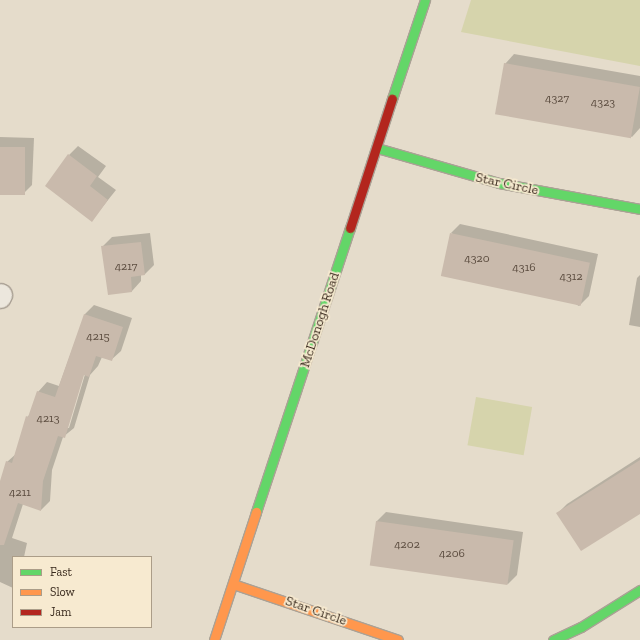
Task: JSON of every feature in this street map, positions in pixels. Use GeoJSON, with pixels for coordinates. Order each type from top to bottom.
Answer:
{"type":"FeatureCollection","features":[{"type":"Feature","properties":{"kind":"main road","name":"McDonogh Road"},"geometry":{"type":"LineString","coordinates":[[214,640],[378,148],[425,0]]}},
{"type":"Feature","properties":{"kind":"main road","name":"Star Circle"},"geometry":{"type":"LineString","coordinates":[[378,148],[499,183],[640,209]]}},
{"type":"Feature","properties":{"kind":"main road","name":"Star Circle"},"geometry":{"type":"LineString","coordinates":[[233,584],[398,640]]}},
{"type":"Feature","properties":{"kind":"main road"},"geometry":{"type":"LineString","coordinates":[[553,640],[581,627],[640,590]]}},
{"type":"Feature","properties":{"kind":"shaded area"},"geometry":{"type":"Polygon","coordinates":[[[471,0],[640,0],[640,66],[461,32],[471,0]]]}},
{"type":"Feature","properties":{"kind":"shaded area"},"geometry":{"type":"Polygon","coordinates":[[[476,397],[532,407],[524,455],[467,445],[476,397]]]}},
{"type":"Feature","properties":{"kind":"building"},"geometry":{"type":"Polygon","coordinates":[[[504,63],[640,87],[631,138],[495,114],[504,63]]]}},
{"type":"Feature","properties":{"kind":"building"},"geometry":{"type":"Polygon","coordinates":[[[0,147],[25,147],[25,195],[0,195],[0,147]]]}},
{"type":"Feature","properties":{"kind":"building"},"geometry":{"type":"Polygon","coordinates":[[[68,154],[97,176],[90,186],[108,200],[92,222],[45,186],[68,154]]]}},
{"type":"Feature","properties":{"kind":"building"},"geometry":{"type":"Polygon","coordinates":[[[450,233],[590,263],[581,306],[441,276],[450,233]]]}},
{"type":"Feature","properties":{"kind":"building"},"geometry":{"type":"Polygon","coordinates":[[[141,242],[145,275],[131,277],[132,292],[108,295],[101,246],[141,242]]]}},
{"type":"Feature","properties":{"kind":"building"},"geometry":{"type":"Polygon","coordinates":[[[84,314],[123,327],[112,361],[96,356],[89,377],[84,375],[65,438],[58,436],[43,481],[41,511],[18,503],[4,545],[0,545],[0,481],[6,461],[12,463],[26,416],[28,417],[37,391],[55,397],[84,314]]]}},
{"type":"Feature","properties":{"kind":"building"},"geometry":{"type":"Polygon","coordinates":[[[640,460],[640,514],[581,551],[556,513],[640,460]]]}},
{"type":"Feature","properties":{"kind":"building"},"geometry":{"type":"Polygon","coordinates":[[[376,521],[514,540],[507,585],[370,566],[376,521]]]}},
{"type":"Feature","properties":{"kind":"traffic: fast"},"geometry":{"type":"LineString","coordinates":[[392,99],[425,0]]}},
{"type":"Feature","properties":{"kind":"traffic: fast"},"geometry":{"type":"LineString","coordinates":[[377,148],[499,183],[640,209]]}},
{"type":"Feature","properties":{"kind":"traffic: fast"},"geometry":{"type":"LineString","coordinates":[[256,512],[350,228]]}},
{"type":"Feature","properties":{"kind":"traffic: fast"},"geometry":{"type":"LineString","coordinates":[[553,640],[581,627],[640,590]]}},
{"type":"Feature","properties":{"kind":"traffic: slow"},"geometry":{"type":"LineString","coordinates":[[214,640],[256,512]]}},
{"type":"Feature","properties":{"kind":"traffic: slow"},"geometry":{"type":"LineString","coordinates":[[233,584],[398,640]]}},
{"type":"Feature","properties":{"kind":"traffic: jam"},"geometry":{"type":"LineString","coordinates":[[350,228],[392,99]]}}]}
